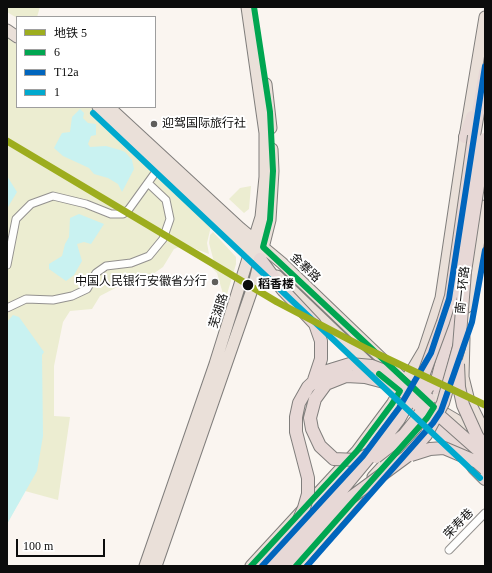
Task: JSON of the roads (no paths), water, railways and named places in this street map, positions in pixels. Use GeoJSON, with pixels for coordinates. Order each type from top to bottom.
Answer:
{"type":"FeatureCollection","features":[{"type":"Feature","properties":{"kind":"highway","name":"南一环路"},"geometry":{"type":"LineString","coordinates":[[272,566],[341,491],[399,419],[423,376],[451,296],[485,72]]}},
{"type":"Feature","properties":{"kind":"highway","name":"南一环路"},"geometry":{"type":"LineString","coordinates":[[285,566],[342,504],[406,457],[426,435],[443,403],[459,348],[475,137]]}},
{"type":"Feature","properties":{"kind":"highway"},"geometry":{"type":"LineString","coordinates":[[255,255],[283,290],[315,324],[321,341],[322,359],[304,407],[302,423],[308,441],[321,456],[332,464],[351,466],[378,456],[404,435],[416,420],[435,388],[465,272]]}},
{"type":"Feature","properties":{"kind":"highway"},"geometry":{"type":"LineString","coordinates":[[443,322],[428,387],[425,392],[421,398],[418,403],[414,409],[411,414],[384,447],[357,460],[334,459],[320,446],[312,429],[310,418],[315,399],[326,384],[346,376],[365,377],[384,382],[406,392],[417,402],[422,407],[427,412],[485,464]]}},
{"type":"Feature","properties":{"kind":"highway"},"geometry":{"type":"LineString","coordinates":[[459,348],[458,377],[463,405],[477,436],[485,446]]}},
{"type":"Feature","properties":{"kind":"highway"},"geometry":{"type":"LineString","coordinates":[[260,566],[296,524],[304,508],[308,478],[296,432],[296,417],[299,403],[308,387],[324,372],[350,364],[372,366],[385,371],[398,379],[485,456]]}},
{"type":"Feature","properties":{"kind":"highway"},"geometry":{"type":"LineString","coordinates":[[403,386],[427,418],[485,472]]}},
{"type":"Feature","properties":{"kind":"highway"},"geometry":{"type":"LineString","coordinates":[[406,457],[418,451],[444,448],[477,462],[485,469]]}},
{"type":"Feature","properties":{"kind":"highway"},"geometry":{"type":"LineString","coordinates":[[462,451],[474,468],[485,479]]}},
{"type":"Feature","properties":{"kind":"main road","name":"芜湖路"},"geometry":{"type":"LineString","coordinates":[[247,7],[265,133],[265,177],[259,244]]}},
{"type":"Feature","properties":{"kind":"main road","name":"芜湖路"},"geometry":{"type":"LineString","coordinates":[[145,566],[255,255],[270,220],[274,171],[270,112],[254,7]]}},
{"type":"Feature","properties":{"kind":"main road"},"geometry":{"type":"LineString","coordinates":[[251,566],[357,450],[403,386],[424,350],[442,298],[475,137],[485,17]]}},
{"type":"Feature","properties":{"kind":"main road"},"geometry":{"type":"LineString","coordinates":[[7,22],[16,27]]}},
{"type":"Feature","properties":{"kind":"main road"},"geometry":{"type":"LineString","coordinates":[[7,30],[16,36]]}},
{"type":"Feature","properties":{"kind":"main road","name":"金寨路"},"geometry":{"type":"LineString","coordinates":[[99,108],[385,379],[403,386]]}},
{"type":"Feature","properties":{"kind":"main road","name":"金寨路"},"geometry":{"type":"LineString","coordinates":[[110,108],[259,244],[403,386],[458,421],[485,446]]}},
{"type":"Feature","properties":{"kind":"main road"},"geometry":{"type":"LineString","coordinates":[[296,566],[427,418],[434,407],[464,320],[485,206]]}},
{"type":"Feature","properties":{"kind":"main road","name":"芜湖路"},"geometry":{"type":"LineString","coordinates":[[156,566],[254,284],[255,255]]}},
{"type":"Feature","properties":{"kind":"main road"},"geometry":{"type":"LineString","coordinates":[[464,320],[463,377],[469,401],[479,425],[485,433]]}},
{"type":"Feature","properties":{"kind":"main road"},"geometry":{"type":"LineString","coordinates":[[376,475],[403,455],[427,445],[444,444],[462,451]]}},
{"type":"Feature","properties":{"kind":"street"},"geometry":{"type":"LineString","coordinates":[[7,265],[16,219],[31,204],[53,196],[86,204],[111,214],[123,214],[129,209],[160,166]]}},
{"type":"Feature","properties":{"kind":"street"},"geometry":{"type":"LineString","coordinates":[[7,308],[26,299],[53,300],[72,296],[87,289],[96,273],[106,266],[131,264],[149,256],[163,239],[170,219],[166,200],[148,183]]}},
{"type":"Feature","properties":{"kind":"street","name":"荣寿巷"},"geometry":{"type":"LineString","coordinates":[[449,550],[485,513]]}},
{"type":"Feature","properties":{"kind":"water"},"geometry":{"type":"Polygon","coordinates":[[[80,109],[84,113],[83,118],[88,123],[96,124],[96,135],[91,136],[88,144],[90,147],[106,146],[120,150],[125,152],[132,160],[134,169],[122,192],[118,184],[108,178],[94,174],[89,168],[63,156],[54,148],[62,133],[70,132],[72,117],[80,109]]]}},
{"type":"Feature","properties":{"kind":"water"},"geometry":{"type":"Polygon","coordinates":[[[7,176],[17,192],[8,207],[7,206],[7,176]]]}},
{"type":"Feature","properties":{"kind":"water"},"geometry":{"type":"Polygon","coordinates":[[[79,214],[104,224],[91,244],[84,242],[77,244],[82,261],[74,275],[66,281],[49,269],[49,264],[62,256],[65,244],[69,237],[70,218],[79,214]]]}},
{"type":"Feature","properties":{"kind":"water"},"geometry":{"type":"Polygon","coordinates":[[[13,315],[19,317],[44,352],[42,355],[43,436],[37,471],[7,524],[7,322],[13,315]]]}},
{"type":"Feature","properties":{"kind":"metro line","name":"5"},"geometry":{"type":"LineString","coordinates":[[7,141],[277,302],[367,349],[485,405]]}},
{"type":"Feature","properties":{"kind":"place","name":"迎驾国际旅行社"},"geometry":{"type":"Point","coordinates":[154,124]}},
{"type":"Feature","properties":{"kind":"place","name":"中国人民银行安徽省分行"},"geometry":{"type":"Point","coordinates":[215,282]}},
{"type":"Feature","properties":{"kind":"place","name":"稻香楼"},"geometry":{"type":"Point","coordinates":[248,285]}}]}
